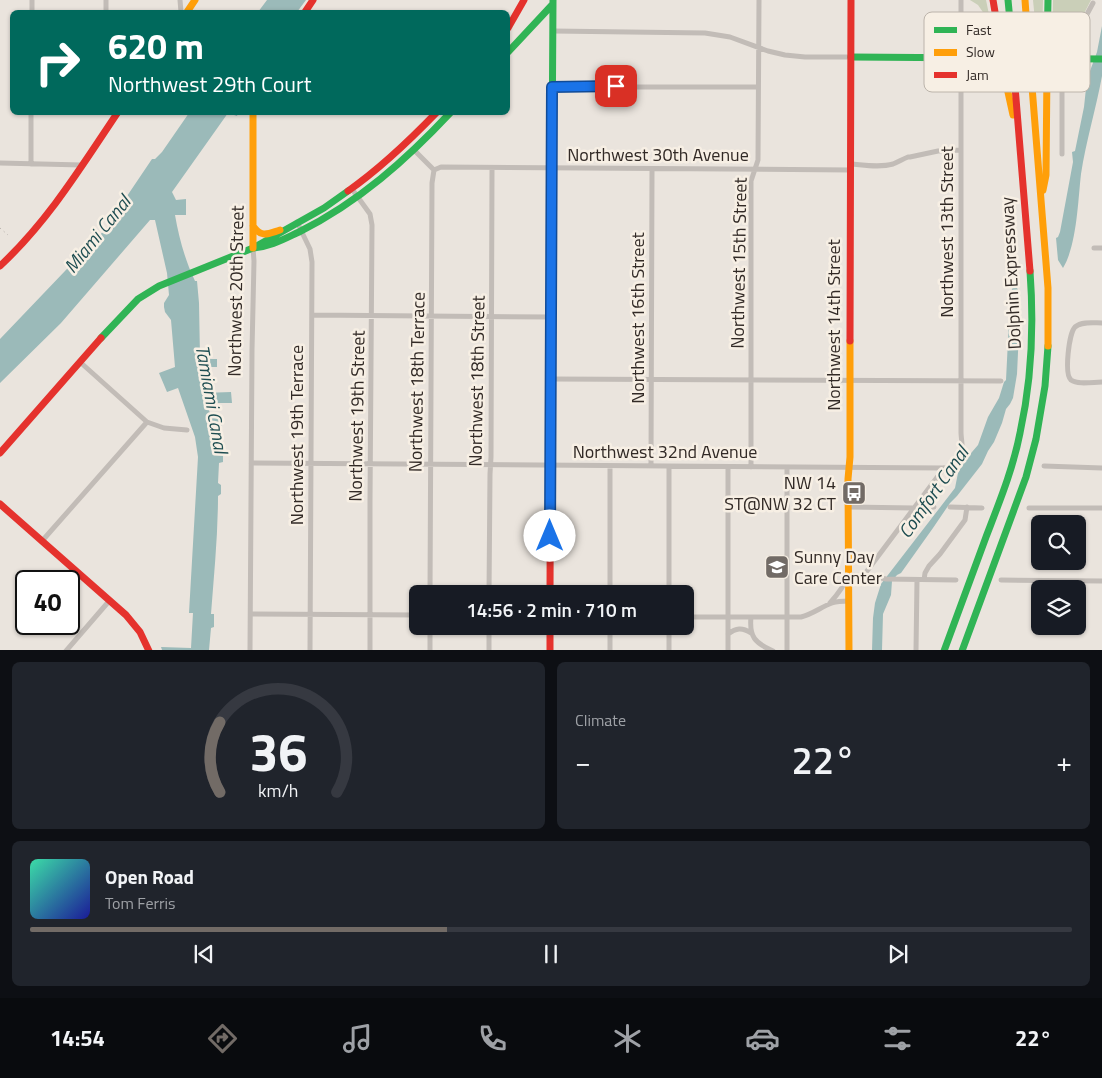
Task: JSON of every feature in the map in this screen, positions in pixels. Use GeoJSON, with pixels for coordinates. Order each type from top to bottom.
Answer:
{"type":"FeatureCollection","features":[{"type":"Feature","properties":{"kind":"main road"},"geometry":{"type":"LineString","coordinates":[[510,24],[524,0]]}},
{"type":"Feature","properties":{"kind":"main road","name":"Northwest 14th Street"},"geometry":{"type":"LineString","coordinates":[[849,650],[851,0]]}},
{"type":"Feature","properties":{"kind":"main road"},"geometry":{"type":"LineString","coordinates":[[510,50],[538,21],[552,2]]}},
{"type":"Feature","properties":{"kind":"main road"},"geometry":{"type":"LineString","coordinates":[[550,585],[552,2]]}},
{"type":"Feature","properties":{"kind":"main road"},"geometry":{"type":"LineString","coordinates":[[538,21],[546,23],[553,31]]}},
{"type":"Feature","properties":{"kind":"main road"},"geometry":{"type":"LineString","coordinates":[[851,57],[924,58]]}},
{"type":"Feature","properties":{"kind":"main road","name":"Dolphin Expressway"},"geometry":{"type":"LineString","coordinates":[[944,650],[1011,468],[1022,427],[1028,390],[1033,309],[1021,155],[1012,92]]}},
{"type":"Feature","properties":{"kind":"main road","name":"Dolphin Expressway"},"geometry":{"type":"LineString","coordinates":[[962,650],[1026,477],[1040,421],[1046,376],[1049,329],[1048,288],[1032,92]]}},
{"type":"Feature","properties":{"kind":"main road"},"geometry":{"type":"LineString","coordinates":[[1041,197],[1046,175],[1047,92]]}},
{"type":"Feature","properties":{"kind":"main road"},"geometry":{"type":"LineString","coordinates":[[0,266],[48,214],[115,115]]}},
{"type":"Feature","properties":{"kind":"main road","name":"Northwest 20th Street"},"geometry":{"type":"LineString","coordinates":[[253,115],[253,248]]}},
{"type":"Feature","properties":{"kind":"main road"},"geometry":{"type":"LineString","coordinates":[[253,226],[263,235],[288,227],[300,227],[372,174],[434,115]]}},
{"type":"Feature","properties":{"kind":"main road"},"geometry":{"type":"LineString","coordinates":[[253,248],[264,248],[300,227],[336,212],[378,182],[414,150],[448,115]]}},
{"type":"Feature","properties":{"kind":"main road"},"geometry":{"type":"LineString","coordinates":[[0,452],[115,322],[145,294],[159,286],[253,248],[288,227]]}},
{"type":"Feature","properties":{"kind":"main road"},"geometry":{"type":"LineString","coordinates":[[0,504],[134,623],[149,650]]}},
{"type":"Feature","properties":{"kind":"main road"},"geometry":{"type":"LineString","coordinates":[[939,650],[963,600]]}},
{"type":"Feature","properties":{"kind":"main road"},"geometry":{"type":"LineString","coordinates":[[550,635],[550,650]]}},
{"type":"Feature","properties":{"kind":"street","name":"Northwest 15th Street"},"geometry":{"type":"LineString","coordinates":[[751,466],[751,181],[758,160],[758,0]]}},
{"type":"Feature","properties":{"kind":"street"},"geometry":{"type":"LineString","coordinates":[[1088,12],[1093,3]]}},
{"type":"Feature","properties":{"kind":"street"},"geometry":{"type":"LineString","coordinates":[[553,31],[705,32],[730,37],[776,53],[794,56],[851,57]]}},
{"type":"Feature","properties":{"kind":"street"},"geometry":{"type":"LineString","coordinates":[[552,87],[758,87]]}},
{"type":"Feature","properties":{"kind":"street","name":"Northwest 13th Street"},"geometry":{"type":"LineString","coordinates":[[958,464],[961,460],[962,452],[961,92]]}},
{"type":"Feature","properties":{"kind":"street"},"geometry":{"type":"LineString","coordinates":[[1062,92],[1062,154]]}},
{"type":"Feature","properties":{"kind":"street"},"geometry":{"type":"LineString","coordinates":[[31,115],[31,164]]}},
{"type":"Feature","properties":{"kind":"street"},"geometry":{"type":"LineString","coordinates":[[414,150],[434,170]]}},
{"type":"Feature","properties":{"kind":"street","name":"Northwest 30th Avenue"},"geometry":{"type":"LineString","coordinates":[[434,170],[441,167],[755,169],[851,167],[892,164],[908,156],[910,158],[938,151],[962,150]]}},
{"type":"Feature","properties":{"kind":"street"},"geometry":{"type":"LineString","coordinates":[[0,163],[82,165]]}},
{"type":"Feature","properties":{"kind":"street","name":"Northwest 18th Street"},"geometry":{"type":"LineString","coordinates":[[489,585],[492,168]]}},
{"type":"Feature","properties":{"kind":"street","name":"Northwest 16th Street"},"geometry":{"type":"LineString","coordinates":[[651,466],[652,169]]}},
{"type":"Feature","properties":{"kind":"street","name":"Northwest 18th Terrace"},"geometry":{"type":"LineString","coordinates":[[430,585],[432,177],[434,170]]}},
{"type":"Feature","properties":{"kind":"street","name":"Northwest 19th Street"},"geometry":{"type":"LineString","coordinates":[[352,189],[368,210],[372,221],[370,650]]}},
{"type":"Feature","properties":{"kind":"street","name":"Northwest 19th Terrace"},"geometry":{"type":"LineString","coordinates":[[300,227],[312,254],[310,650]]}},
{"type":"Feature","properties":{"kind":"street","name":"Northwest 20th Street"},"geometry":{"type":"LineString","coordinates":[[250,650],[253,248]]}},
{"type":"Feature","properties":{"kind":"street"},"geometry":{"type":"LineString","coordinates":[[1094,248],[1102,248]]}},
{"type":"Feature","properties":{"kind":"street"},"geometry":{"type":"LineString","coordinates":[[312,315],[551,317]]}},
{"type":"Feature","properties":{"kind":"street"},"geometry":{"type":"LineString","coordinates":[[1102,323],[1085,323],[1077,326],[1072,332],[1067,371],[1070,379],[1076,382],[1102,382]]}},
{"type":"Feature","properties":{"kind":"street"},"geometry":{"type":"LineString","coordinates":[[80,362],[146,422],[164,428],[187,430]]}},
{"type":"Feature","properties":{"kind":"street"},"geometry":{"type":"LineString","coordinates":[[551,379],[1001,381]]}},
{"type":"Feature","properties":{"kind":"street"},"geometry":{"type":"LineString","coordinates":[[42,542],[146,422]]}},
{"type":"Feature","properties":{"kind":"street","name":"Northwest 32nd Avenue"},"geometry":{"type":"LineString","coordinates":[[251,463],[929,468],[954,467],[958,464]]}},
{"type":"Feature","properties":{"kind":"street"},"geometry":{"type":"LineString","coordinates":[[610,466],[610,585]]}},
{"type":"Feature","properties":{"kind":"street"},"geometry":{"type":"LineString","coordinates":[[669,466],[669,585]]}},
{"type":"Feature","properties":{"kind":"street"},"geometry":{"type":"LineString","coordinates":[[1044,466],[1102,468]]}},
{"type":"Feature","properties":{"kind":"street"},"geometry":{"type":"LineString","coordinates":[[728,467],[728,650]]}},
{"type":"Feature","properties":{"kind":"street"},"geometry":{"type":"LineString","coordinates":[[787,467],[787,650]]}},
{"type":"Feature","properties":{"kind":"street"},"geometry":{"type":"LineString","coordinates":[[929,468],[934,481]]}},
{"type":"Feature","properties":{"kind":"street"},"geometry":{"type":"LineString","coordinates":[[864,575],[944,468]]}},
{"type":"Feature","properties":{"kind":"street"},"geometry":{"type":"LineString","coordinates":[[849,507],[934,507]]}},
{"type":"Feature","properties":{"kind":"street"},"geometry":{"type":"LineString","coordinates":[[950,507],[982,508]]}},
{"type":"Feature","properties":{"kind":"street"},"geometry":{"type":"LineString","coordinates":[[924,580],[929,566],[965,520],[967,507]]}},
{"type":"Feature","properties":{"kind":"street"},"geometry":{"type":"LineString","coordinates":[[1029,508],[1102,508]]}},
{"type":"Feature","properties":{"kind":"street"},"geometry":{"type":"LineString","coordinates":[[830,604],[849,575],[864,575],[886,579],[956,580]]}},
{"type":"Feature","properties":{"kind":"street"},"geometry":{"type":"LineString","coordinates":[[916,650],[917,580]]}},
{"type":"Feature","properties":{"kind":"street"},"geometry":{"type":"LineString","coordinates":[[1001,580],[1102,580]]}},
{"type":"Feature","properties":{"kind":"street"},"geometry":{"type":"LineString","coordinates":[[66,650],[110,600]]}},
{"type":"Feature","properties":{"kind":"street"},"geometry":{"type":"LineString","coordinates":[[694,617],[787,617],[809,615],[830,604],[839,601],[849,601]]}},
{"type":"Feature","properties":{"kind":"street"},"geometry":{"type":"LineString","coordinates":[[251,614],[409,615]]}},
{"type":"Feature","properties":{"kind":"street"},"geometry":{"type":"LineString","coordinates":[[751,617],[750,629],[754,638],[762,645],[773,650]]}},
{"type":"Feature","properties":{"kind":"street"},"geometry":{"type":"LineString","coordinates":[[728,634],[740,628],[751,633]]}},
{"type":"Feature","properties":{"kind":"street"},"geometry":{"type":"LineString","coordinates":[[430,635],[430,650]]}},
{"type":"Feature","properties":{"kind":"street"},"geometry":{"type":"LineString","coordinates":[[489,635],[489,650]]}},
{"type":"Feature","properties":{"kind":"street"},"geometry":{"type":"LineString","coordinates":[[610,635],[610,650]]}},
{"type":"Feature","properties":{"kind":"street"},"geometry":{"type":"LineString","coordinates":[[669,635],[669,650]]}},
{"type":"Feature","properties":{"kind":"green space"},"geometry":{"type":"Polygon","coordinates":[[[970,0],[986,0],[988,12],[983,12],[978,5],[970,0]]]}},
{"type":"Feature","properties":{"kind":"green space"},"geometry":{"type":"Polygon","coordinates":[[[1033,0],[1043,0],[1043,12],[1034,12],[1033,0]]]}},
{"type":"Feature","properties":{"kind":"green space"},"geometry":{"type":"Polygon","coordinates":[[[1053,0],[1091,0],[1085,12],[1053,12],[1053,0]]]}},
{"type":"Feature","properties":{"kind":"water"},"geometry":{"type":"Polygon","coordinates":[[[267,0],[306,0],[298,10],[260,10],[267,0]]]}},
{"type":"Feature","properties":{"kind":"water"},"geometry":{"type":"Polygon","coordinates":[[[1102,26],[1102,76],[1083,162],[1074,235],[1068,258],[1063,268],[1058,260],[1056,238],[1060,232],[1073,162],[1072,152],[1075,151],[1086,92],[1090,92],[1090,71],[1097,52],[1102,26]]]}},
{"type":"Feature","properties":{"kind":"water","name":"Tamiami Canal"},"geometry":{"type":"Polygon","coordinates":[[[188,115],[227,115],[172,192],[176,200],[186,199],[186,215],[175,215],[185,257],[195,281],[197,281],[200,357],[202,359],[217,359],[217,367],[201,367],[203,393],[231,392],[232,403],[207,403],[211,417],[222,417],[222,427],[213,427],[217,445],[223,445],[223,462],[219,463],[218,483],[221,485],[221,494],[218,496],[217,540],[211,614],[214,614],[214,627],[211,628],[209,650],[162,650],[161,647],[191,648],[193,613],[189,613],[198,457],[195,437],[178,388],[167,392],[159,373],[175,367],[171,320],[164,307],[164,303],[169,295],[167,273],[155,220],[150,220],[61,323],[0,383],[0,339],[86,249],[85,247],[96,239],[110,224],[152,159],[155,159],[188,115]]]}},
{"type":"Feature","properties":{"kind":"water"},"geometry":{"type":"Polygon","coordinates":[[[1015,285],[1020,293],[1017,298],[1019,304],[1019,331],[1017,374],[1013,398],[1006,409],[994,442],[982,464],[950,503],[901,573],[892,581],[891,595],[883,614],[882,650],[872,650],[875,603],[881,584],[955,488],[958,473],[966,459],[978,445],[988,417],[999,398],[1006,380],[1012,289],[1015,285]]]}},
{"type":"Feature","properties":{"kind":"railway"},"geometry":{"type":"LineString","coordinates":[[0,228],[8,235]]}},
{"type":"Feature","properties":{"kind":"traffic: fast"},"geometry":{"type":"LineString","coordinates":[[551,318],[553,0]]}},
{"type":"Feature","properties":{"kind":"traffic: fast"},"geometry":{"type":"LineString","coordinates":[[1008,0],[1009,12]]}},
{"type":"Feature","properties":{"kind":"traffic: fast"},"geometry":{"type":"LineString","coordinates":[[1048,0],[1048,12]]}},
{"type":"Feature","properties":{"kind":"traffic: fast"},"geometry":{"type":"LineString","coordinates":[[510,50],[552,5]]}},
{"type":"Feature","properties":{"kind":"traffic: fast"},"geometry":{"type":"LineString","coordinates":[[851,57],[924,58]]}},
{"type":"Feature","properties":{"kind":"traffic: fast"},"geometry":{"type":"LineString","coordinates":[[1090,59],[1102,59]]}},
{"type":"Feature","properties":{"kind":"traffic: fast"},"geometry":{"type":"LineString","coordinates":[[253,248],[265,246],[299,232],[362,194],[417,147],[448,115]]}},
{"type":"Feature","properties":{"kind":"traffic: fast"},"geometry":{"type":"LineString","coordinates":[[101,338],[138,299],[159,286],[253,248],[324,208],[348,191]]}},
{"type":"Feature","properties":{"kind":"traffic: fast"},"geometry":{"type":"LineString","coordinates":[[944,650],[1014,460],[1024,413],[1031,352],[1030,271]]}},
{"type":"Feature","properties":{"kind":"traffic: fast"},"geometry":{"type":"LineString","coordinates":[[962,650],[1026,477],[1036,439],[1045,386],[1048,346]]}},
{"type":"Feature","properties":{"kind":"traffic: slow"},"geometry":{"type":"LineString","coordinates":[[188,10],[195,0]]}},
{"type":"Feature","properties":{"kind":"traffic: slow"},"geometry":{"type":"LineString","coordinates":[[1025,0],[1026,12]]}},
{"type":"Feature","properties":{"kind":"traffic: slow"},"geometry":{"type":"LineString","coordinates":[[1008,92],[1013,115]]}},
{"type":"Feature","properties":{"kind":"traffic: slow"},"geometry":{"type":"LineString","coordinates":[[1032,92],[1048,288],[1048,346]]}},
{"type":"Feature","properties":{"kind":"traffic: slow"},"geometry":{"type":"LineString","coordinates":[[1043,190],[1046,175],[1047,92]]}},
{"type":"Feature","properties":{"kind":"traffic: slow"},"geometry":{"type":"LineString","coordinates":[[253,115],[253,248]]}},
{"type":"Feature","properties":{"kind":"traffic: slow"},"geometry":{"type":"LineString","coordinates":[[253,226],[262,234],[280,230]]}},
{"type":"Feature","properties":{"kind":"traffic: slow"},"geometry":{"type":"LineString","coordinates":[[849,650],[848,479],[850,457],[850,341]]}},
{"type":"Feature","properties":{"kind":"traffic: jam"},"geometry":{"type":"LineString","coordinates":[[306,10],[313,0]]}},
{"type":"Feature","properties":{"kind":"traffic: jam"},"geometry":{"type":"LineString","coordinates":[[510,24],[524,0]]}},
{"type":"Feature","properties":{"kind":"traffic: jam"},"geometry":{"type":"LineString","coordinates":[[850,341],[851,0]]}},
{"type":"Feature","properties":{"kind":"traffic: jam"},"geometry":{"type":"LineString","coordinates":[[993,0],[995,12]]}},
{"type":"Feature","properties":{"kind":"traffic: jam"},"geometry":{"type":"LineString","coordinates":[[1015,92],[1030,271]]}},
{"type":"Feature","properties":{"kind":"traffic: jam"},"geometry":{"type":"LineString","coordinates":[[0,266],[49,212],[116,115]]}},
{"type":"Feature","properties":{"kind":"traffic: jam"},"geometry":{"type":"LineString","coordinates":[[348,191],[394,154],[434,115]]}},
{"type":"Feature","properties":{"kind":"traffic: jam"},"geometry":{"type":"LineString","coordinates":[[550,585],[551,318]]}},
{"type":"Feature","properties":{"kind":"traffic: jam"},"geometry":{"type":"LineString","coordinates":[[0,453],[101,338]]}},
{"type":"Feature","properties":{"kind":"traffic: jam"},"geometry":{"type":"LineString","coordinates":[[0,504],[126,615],[140,632],[149,650]]}},
{"type":"Feature","properties":{"kind":"traffic: jam"},"geometry":{"type":"LineString","coordinates":[[550,635],[550,650]]}},
{"type":"Feature","properties":{"kind":"place","name":"NW 14 ST@NW 32 CT"},"geometry":{"type":"Point","coordinates":[854,493]}},
{"type":"Feature","properties":{"kind":"place","name":"Sunny Day Care Center"},"geometry":{"type":"Point","coordinates":[777,567]}},
{"type":"Feature","properties":{"kind":"route"},"geometry":{"type":"LineString","coordinates":[[550,536],[552,87],[616,86]]}},
{"type":"Feature","properties":{"kind":"water label","name":"Miami Canal"},"geometry":{"type":"Point","coordinates":[97,234]}},
{"type":"Feature","properties":{"kind":"water label","name":"Comfort Canal"},"geometry":{"type":"Point","coordinates":[933,492]}}]}
